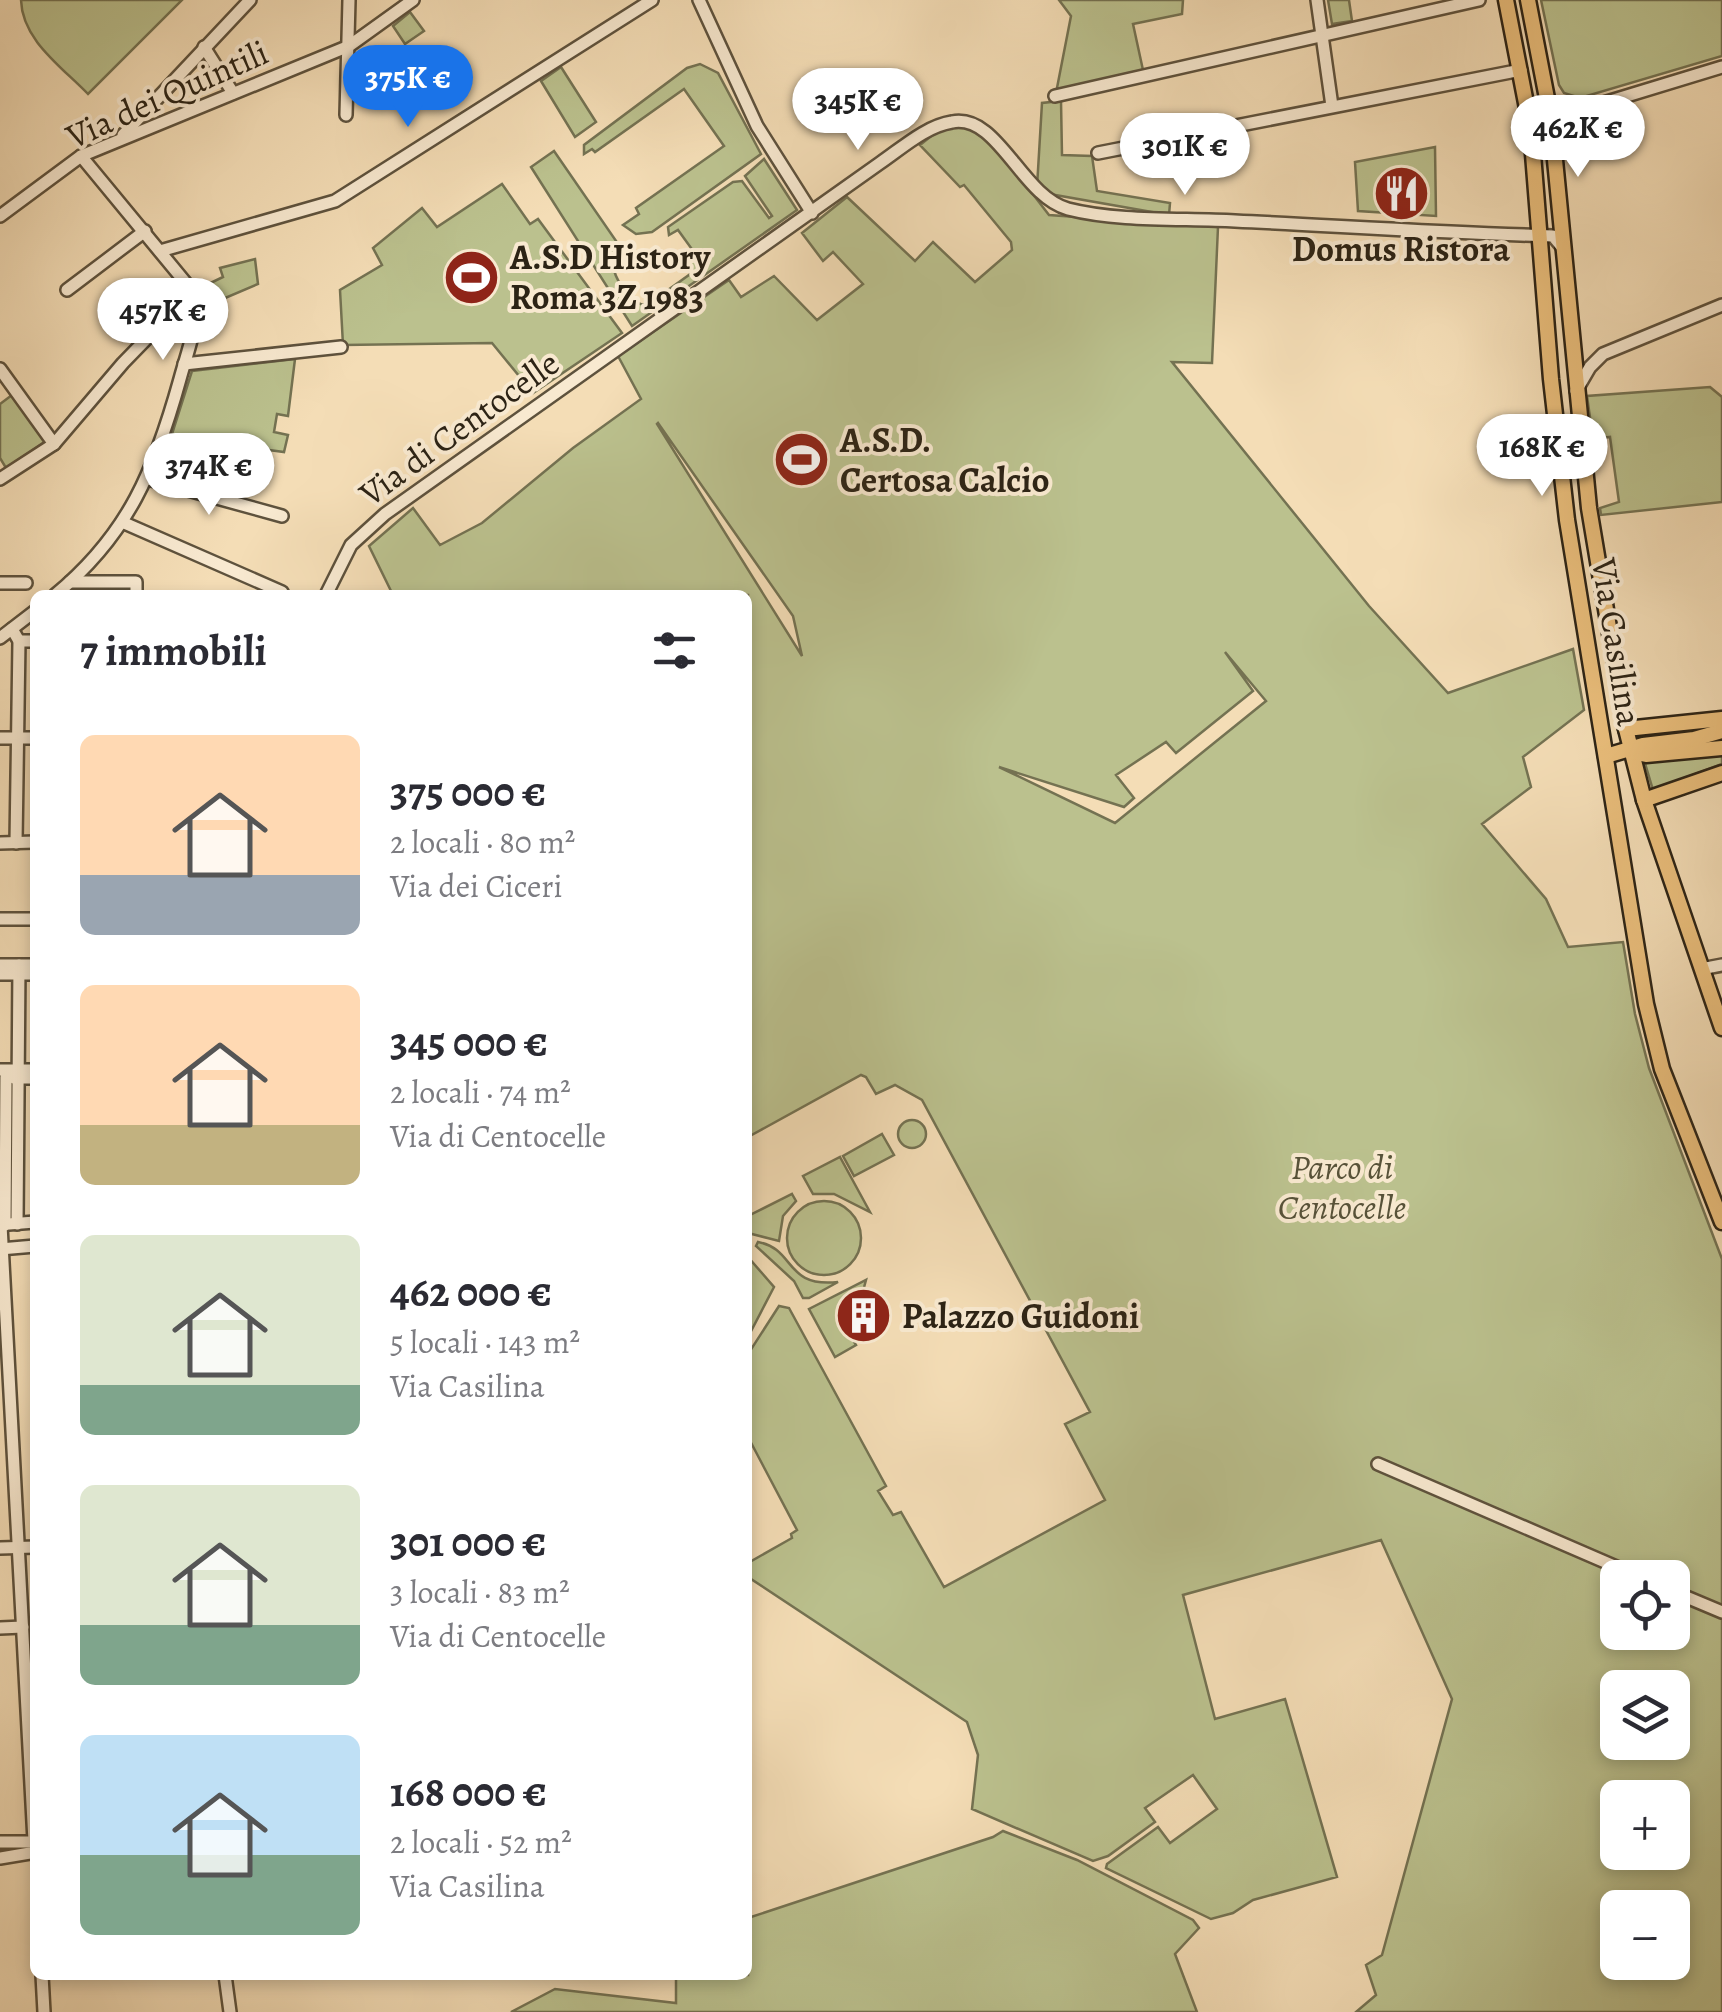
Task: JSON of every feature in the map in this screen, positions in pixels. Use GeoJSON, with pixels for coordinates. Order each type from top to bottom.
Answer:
{"type":"FeatureCollection","features":[{"type":"Feature","properties":{"kind":"main road","name":"Via Casilina"},"geometry":{"type":"LineString","coordinates":[[1506,0],[1531,129],[1565,506],[1649,1020],[1665,1076],[1722,1222]]}},
{"type":"Feature","properties":{"kind":"main road","name":"Via Casilina"},"geometry":{"type":"LineString","coordinates":[[1528,0],[1551,119],[1593,536],[1626,730],[1644,800],[1722,1028]]}},
{"type":"Feature","properties":{"kind":"main road"},"geometry":{"type":"LineString","coordinates":[[1626,730],[1722,720]]}},
{"type":"Feature","properties":{"kind":"main road"},"geometry":{"type":"LineString","coordinates":[[1606,756],[1722,732]]}},
{"type":"Feature","properties":{"kind":"main road"},"geometry":{"type":"LineString","coordinates":[[1631,751],[1646,755],[1722,748]]}},
{"type":"Feature","properties":{"kind":"main road"},"geometry":{"type":"LineString","coordinates":[[1644,800],[1722,773]]}},
{"type":"Feature","properties":{"kind":"street"},"geometry":{"type":"LineString","coordinates":[[120,138],[250,0]]}},
{"type":"Feature","properties":{"kind":"street"},"geometry":{"type":"LineString","coordinates":[[346,115],[349,0]]}},
{"type":"Feature","properties":{"kind":"street","name":"Via dei Quintili"},"geometry":{"type":"LineString","coordinates":[[0,216],[82,156],[349,46],[412,0]]}},
{"type":"Feature","properties":{"kind":"street"},"geometry":{"type":"LineString","coordinates":[[160,251],[335,200],[652,0]]}},
{"type":"Feature","properties":{"kind":"street"},"geometry":{"type":"LineString","coordinates":[[699,0],[751,114],[812,213]]}},
{"type":"Feature","properties":{"kind":"street"},"geometry":{"type":"LineString","coordinates":[[1317,0],[1332,106]]}},
{"type":"Feature","properties":{"kind":"street"},"geometry":{"type":"LineString","coordinates":[[1055,96],[1480,0]]}},
{"type":"Feature","properties":{"kind":"street"},"geometry":{"type":"LineString","coordinates":[[204,47],[234,93]]}},
{"type":"Feature","properties":{"kind":"street"},"geometry":{"type":"LineString","coordinates":[[1551,119],[1722,67]]}},
{"type":"Feature","properties":{"kind":"street"},"geometry":{"type":"LineString","coordinates":[[1098,153],[1521,70]]}},
{"type":"Feature","properties":{"kind":"street","name":"Via di Centocelle"},"geometry":{"type":"LineString","coordinates":[[328,590],[351,545],[385,514],[943,124],[963,121],[981,128],[1041,196],[1069,209],[1555,236],[1562,247]]}},
{"type":"Feature","properties":{"kind":"street"},"geometry":{"type":"LineString","coordinates":[[61,590],[122,522],[148,479],[197,312],[192,292],[82,156]]}},
{"type":"Feature","properties":{"kind":"street"},"geometry":{"type":"LineString","coordinates":[[66,290],[145,231]]}},
{"type":"Feature","properties":{"kind":"street"},"geometry":{"type":"LineString","coordinates":[[0,479],[54,444],[123,363],[192,292]]}},
{"type":"Feature","properties":{"kind":"street"},"geometry":{"type":"LineString","coordinates":[[1576,391],[1603,354],[1722,305]]}},
{"type":"Feature","properties":{"kind":"street"},"geometry":{"type":"LineString","coordinates":[[184,364],[341,347]]}},
{"type":"Feature","properties":{"kind":"street"},"geometry":{"type":"LineString","coordinates":[[0,369],[54,444]]}},
{"type":"Feature","properties":{"kind":"street"},"geometry":{"type":"LineString","coordinates":[[148,479],[282,516]]}},
{"type":"Feature","properties":{"kind":"street"},"geometry":{"type":"LineString","coordinates":[[122,522],[277,590]]}},
{"type":"Feature","properties":{"kind":"street"},"geometry":{"type":"LineString","coordinates":[[0,582],[26,583]]}},
{"type":"Feature","properties":{"kind":"street"},"geometry":{"type":"LineString","coordinates":[[70,582],[136,588]]}},
{"type":"Feature","properties":{"kind":"street"},"geometry":{"type":"LineString","coordinates":[[0,638],[30,615]]}},
{"type":"Feature","properties":{"kind":"street"},"geometry":{"type":"LineString","coordinates":[[12,629],[20,642],[16,843]]}},
{"type":"Feature","properties":{"kind":"street"},"geometry":{"type":"LineString","coordinates":[[20,642],[30,642]]}},
{"type":"Feature","properties":{"kind":"street"},"geometry":{"type":"LineString","coordinates":[[0,738],[30,738]]}},
{"type":"Feature","properties":{"kind":"street"},"geometry":{"type":"LineString","coordinates":[[0,843],[30,842]]}},
{"type":"Feature","properties":{"kind":"street"},"geometry":{"type":"LineString","coordinates":[[0,919],[30,919]]}},
{"type":"Feature","properties":{"kind":"street"},"geometry":{"type":"LineString","coordinates":[[0,964],[30,972]]}},
{"type":"Feature","properties":{"kind":"street"},"geometry":{"type":"LineString","coordinates":[[1701,970],[1722,965]]}},
{"type":"Feature","properties":{"kind":"street"},"geometry":{"type":"LineString","coordinates":[[0,974],[30,966]]}},
{"type":"Feature","properties":{"kind":"street"},"geometry":{"type":"LineString","coordinates":[[19,969],[8,1074],[6,1224],[1,1249],[30,1782]]}},
{"type":"Feature","properties":{"kind":"street"},"geometry":{"type":"LineString","coordinates":[[1,1249],[30,1246]]}},
{"type":"Feature","properties":{"kind":"street"},"geometry":{"type":"LineString","coordinates":[[1378,1464],[1600,1560]]}},
{"type":"Feature","properties":{"kind":"street"},"geometry":{"type":"LineString","coordinates":[[0,1548],[30,1548]]}},
{"type":"Feature","properties":{"kind":"street"},"geometry":{"type":"LineString","coordinates":[[1690,1599],[1722,1612]]}},
{"type":"Feature","properties":{"kind":"street"},"geometry":{"type":"LineString","coordinates":[[0,1628],[23,1627]]}},
{"type":"Feature","properties":{"kind":"street"},"geometry":{"type":"LineString","coordinates":[[0,1842],[30,1848]]}},
{"type":"Feature","properties":{"kind":"street"},"geometry":{"type":"LineString","coordinates":[[0,1858],[30,1850]]}},
{"type":"Feature","properties":{"kind":"street"},"geometry":{"type":"LineString","coordinates":[[42,1980],[44,2012]]}},
{"type":"Feature","properties":{"kind":"street"},"geometry":{"type":"LineString","coordinates":[[226,1980],[230,2012]]}},
{"type":"Feature","properties":{"kind":"green space"},"geometry":{"type":"Polygon","coordinates":[[[21,0],[182,0],[88,94],[36,40],[28,28],[21,0]]]}},
{"type":"Feature","properties":{"kind":"green space"},"geometry":{"type":"Polygon","coordinates":[[[1059,0],[1183,0],[1182,14],[1133,24],[1143,70],[1056,93],[1071,16],[1059,0]]]}},
{"type":"Feature","properties":{"kind":"green space"},"geometry":{"type":"Polygon","coordinates":[[[1328,0],[1349,0],[1352,21],[1332,24],[1328,0]]]}},
{"type":"Feature","properties":{"kind":"green space"},"geometry":{"type":"Polygon","coordinates":[[[1541,0],[1722,0],[1722,56],[1580,98],[1564,93],[1559,85],[1541,0]]]}},
{"type":"Feature","properties":{"kind":"green space"},"geometry":{"type":"Polygon","coordinates":[[[410,12],[424,31],[405,44],[393,26],[410,12]]]}},
{"type":"Feature","properties":{"kind":"green space"},"geometry":{"type":"Polygon","coordinates":[[[700,64],[718,73],[761,154],[652,232],[636,234],[623,225],[639,214],[636,208],[724,146],[684,89],[595,152],[592,149],[584,154],[584,145],[687,68],[700,64]]]}},
{"type":"Feature","properties":{"kind":"green space"},"geometry":{"type":"Polygon","coordinates":[[[561,67],[596,122],[575,137],[541,81],[561,67]]]}},
{"type":"Feature","properties":{"kind":"green space"},"geometry":{"type":"Polygon","coordinates":[[[1061,101],[1062,155],[1092,156],[1097,191],[1170,203],[1169,215],[1044,193],[1037,187],[1042,103],[1061,101]]]}},
{"type":"Feature","properties":{"kind":"green space","name":"Parco di Centocelle"},"geometry":{"type":"Polygon","coordinates":[[[957,126],[978,131],[998,149],[1049,215],[1218,227],[1212,363],[1172,362],[1369,606],[1448,693],[1573,649],[1584,710],[1523,757],[1531,787],[1482,824],[1546,899],[1568,947],[1623,942],[1649,1068],[1722,1259],[1722,2012],[1356,2012],[1376,1995],[1366,1965],[1382,1955],[1452,1699],[1381,1540],[1183,1595],[1215,1719],[1285,1699],[1337,1877],[1253,1900],[1233,1913],[1211,1919],[1106,1868],[1158,1827],[1170,1843],[1217,1809],[1193,1775],[1145,1808],[1155,1822],[1108,1856],[1093,1861],[972,1809],[978,1755],[967,1722],[752,1580],[752,1561],[792,1538],[797,1530],[752,1445],[752,1348],[779,1306],[789,1308],[886,1486],[878,1491],[893,1515],[901,1512],[944,1587],[1105,1500],[1065,1424],[1090,1412],[922,1100],[895,1085],[876,1094],[861,1075],[752,1135],[752,590],[391,590],[369,546],[413,508],[440,545],[482,523],[573,448],[641,399],[618,356],[729,280],[741,297],[774,276],[817,320],[863,284],[833,252],[823,261],[802,233],[847,197],[915,261],[933,242],[975,282],[1012,250],[1011,242],[964,185],[960,187],[920,145],[935,133],[957,126]],[[658,423],[802,656],[793,616],[658,423]],[[1225,652],[1253,691],[1176,753],[1166,742],[1116,775],[1134,798],[1124,807],[999,767],[1115,823],[1266,701],[1225,652]]]}},
{"type":"Feature","properties":{"kind":"green space"},"geometry":{"type":"Polygon","coordinates":[[[1435,147],[1436,216],[1358,211],[1355,162],[1435,147]]]}},
{"type":"Feature","properties":{"kind":"green space"},"geometry":{"type":"Polygon","coordinates":[[[554,151],[623,251],[612,261],[613,268],[624,289],[640,304],[647,305],[693,272],[686,259],[694,252],[678,230],[669,235],[668,227],[733,182],[742,181],[769,218],[772,216],[745,176],[764,159],[797,210],[632,326],[531,167],[554,151]]]}},
{"type":"Feature","properties":{"kind":"green space","name":"A.S.D History Roma 3Z 1983"},"geometry":{"type":"Polygon","coordinates":[[[502,184],[530,224],[538,219],[622,333],[533,393],[492,343],[343,345],[340,290],[382,265],[373,248],[422,208],[437,227],[502,184]]]}},
{"type":"Feature","properties":{"kind":"green space"},"geometry":{"type":"Polygon","coordinates":[[[255,259],[258,284],[204,307],[198,289],[223,277],[220,268],[255,259]]]}},
{"type":"Feature","properties":{"kind":"green space"},"geometry":{"type":"Polygon","coordinates":[[[295,359],[288,416],[277,414],[274,432],[288,435],[284,452],[171,437],[192,371],[295,359]]]}},
{"type":"Feature","properties":{"kind":"green space"},"geometry":{"type":"Polygon","coordinates":[[[1710,387],[1722,397],[1722,502],[1601,515],[1600,508],[1619,502],[1610,437],[1593,439],[1587,396],[1710,387]]]}},
{"type":"Feature","properties":{"kind":"green space"},"geometry":{"type":"Polygon","coordinates":[[[12,395],[46,441],[6,468],[0,458],[0,404],[12,395]]]}},
{"type":"Feature","properties":{"kind":"green space"},"geometry":{"type":"Polygon","coordinates":[[[1722,752],[1722,764],[1653,790],[1644,760],[1722,752]]]}},
{"type":"Feature","properties":{"kind":"green space"},"geometry":{"type":"Polygon","coordinates":[[[912,1120],[922,1124],[926,1134],[922,1144],[912,1148],[902,1144],[898,1134],[902,1124],[912,1120]]]}},
{"type":"Feature","properties":{"kind":"green space"},"geometry":{"type":"Polygon","coordinates":[[[882,1134],[894,1155],[854,1176],[843,1156],[882,1134]]]}},
{"type":"Feature","properties":{"kind":"green space"},"geometry":{"type":"Polygon","coordinates":[[[840,1157],[870,1212],[834,1194],[813,1194],[803,1176],[840,1157]]]}},
{"type":"Feature","properties":{"kind":"green space"},"geometry":{"type":"Polygon","coordinates":[[[792,1194],[796,1201],[783,1216],[779,1241],[752,1234],[752,1214],[792,1194]]]}},
{"type":"Feature","properties":{"kind":"green space"},"geometry":{"type":"Polygon","coordinates":[[[824,1201],[850,1212],[861,1238],[850,1264],[824,1275],[798,1264],[787,1238],[798,1212],[824,1201]]]}},
{"type":"Feature","properties":{"kind":"green space"},"geometry":{"type":"Polygon","coordinates":[[[758,1242],[779,1252],[808,1279],[838,1282],[803,1298],[794,1281],[756,1246],[758,1242]]]}},
{"type":"Feature","properties":{"kind":"green space"},"geometry":{"type":"Polygon","coordinates":[[[752,1262],[774,1287],[752,1329],[752,1262]]]}},
{"type":"Feature","properties":{"kind":"green space"},"geometry":{"type":"Polygon","coordinates":[[[866,1280],[859,1306],[839,1317],[856,1345],[835,1357],[809,1309],[866,1280]]]}},
{"type":"Feature","properties":{"kind":"green space"},"geometry":{"type":"Polygon","coordinates":[[[1003,1831],[1077,1860],[1193,1920],[1199,1928],[1175,1954],[1197,2012],[511,2012],[555,1989],[676,2003],[676,1980],[752,1980],[752,1917],[1003,1831]]]}},
{"type":"Feature","properties":{"kind":"place","name":"Domus Ristora"},"geometry":{"type":"Point","coordinates":[1401,193]}},
{"type":"Feature","properties":{"kind":"place","name":"A.S.D History Roma 3Z 1983"},"geometry":{"type":"Point","coordinates":[471,277]}},
{"type":"Feature","properties":{"kind":"place","name":"A.S.D. Certosa Calcio"},"geometry":{"type":"Point","coordinates":[801,460]}},
{"type":"Feature","properties":{"kind":"place","name":"Palazzo Guidoni"},"geometry":{"type":"Point","coordinates":[863,1316]}}]}
